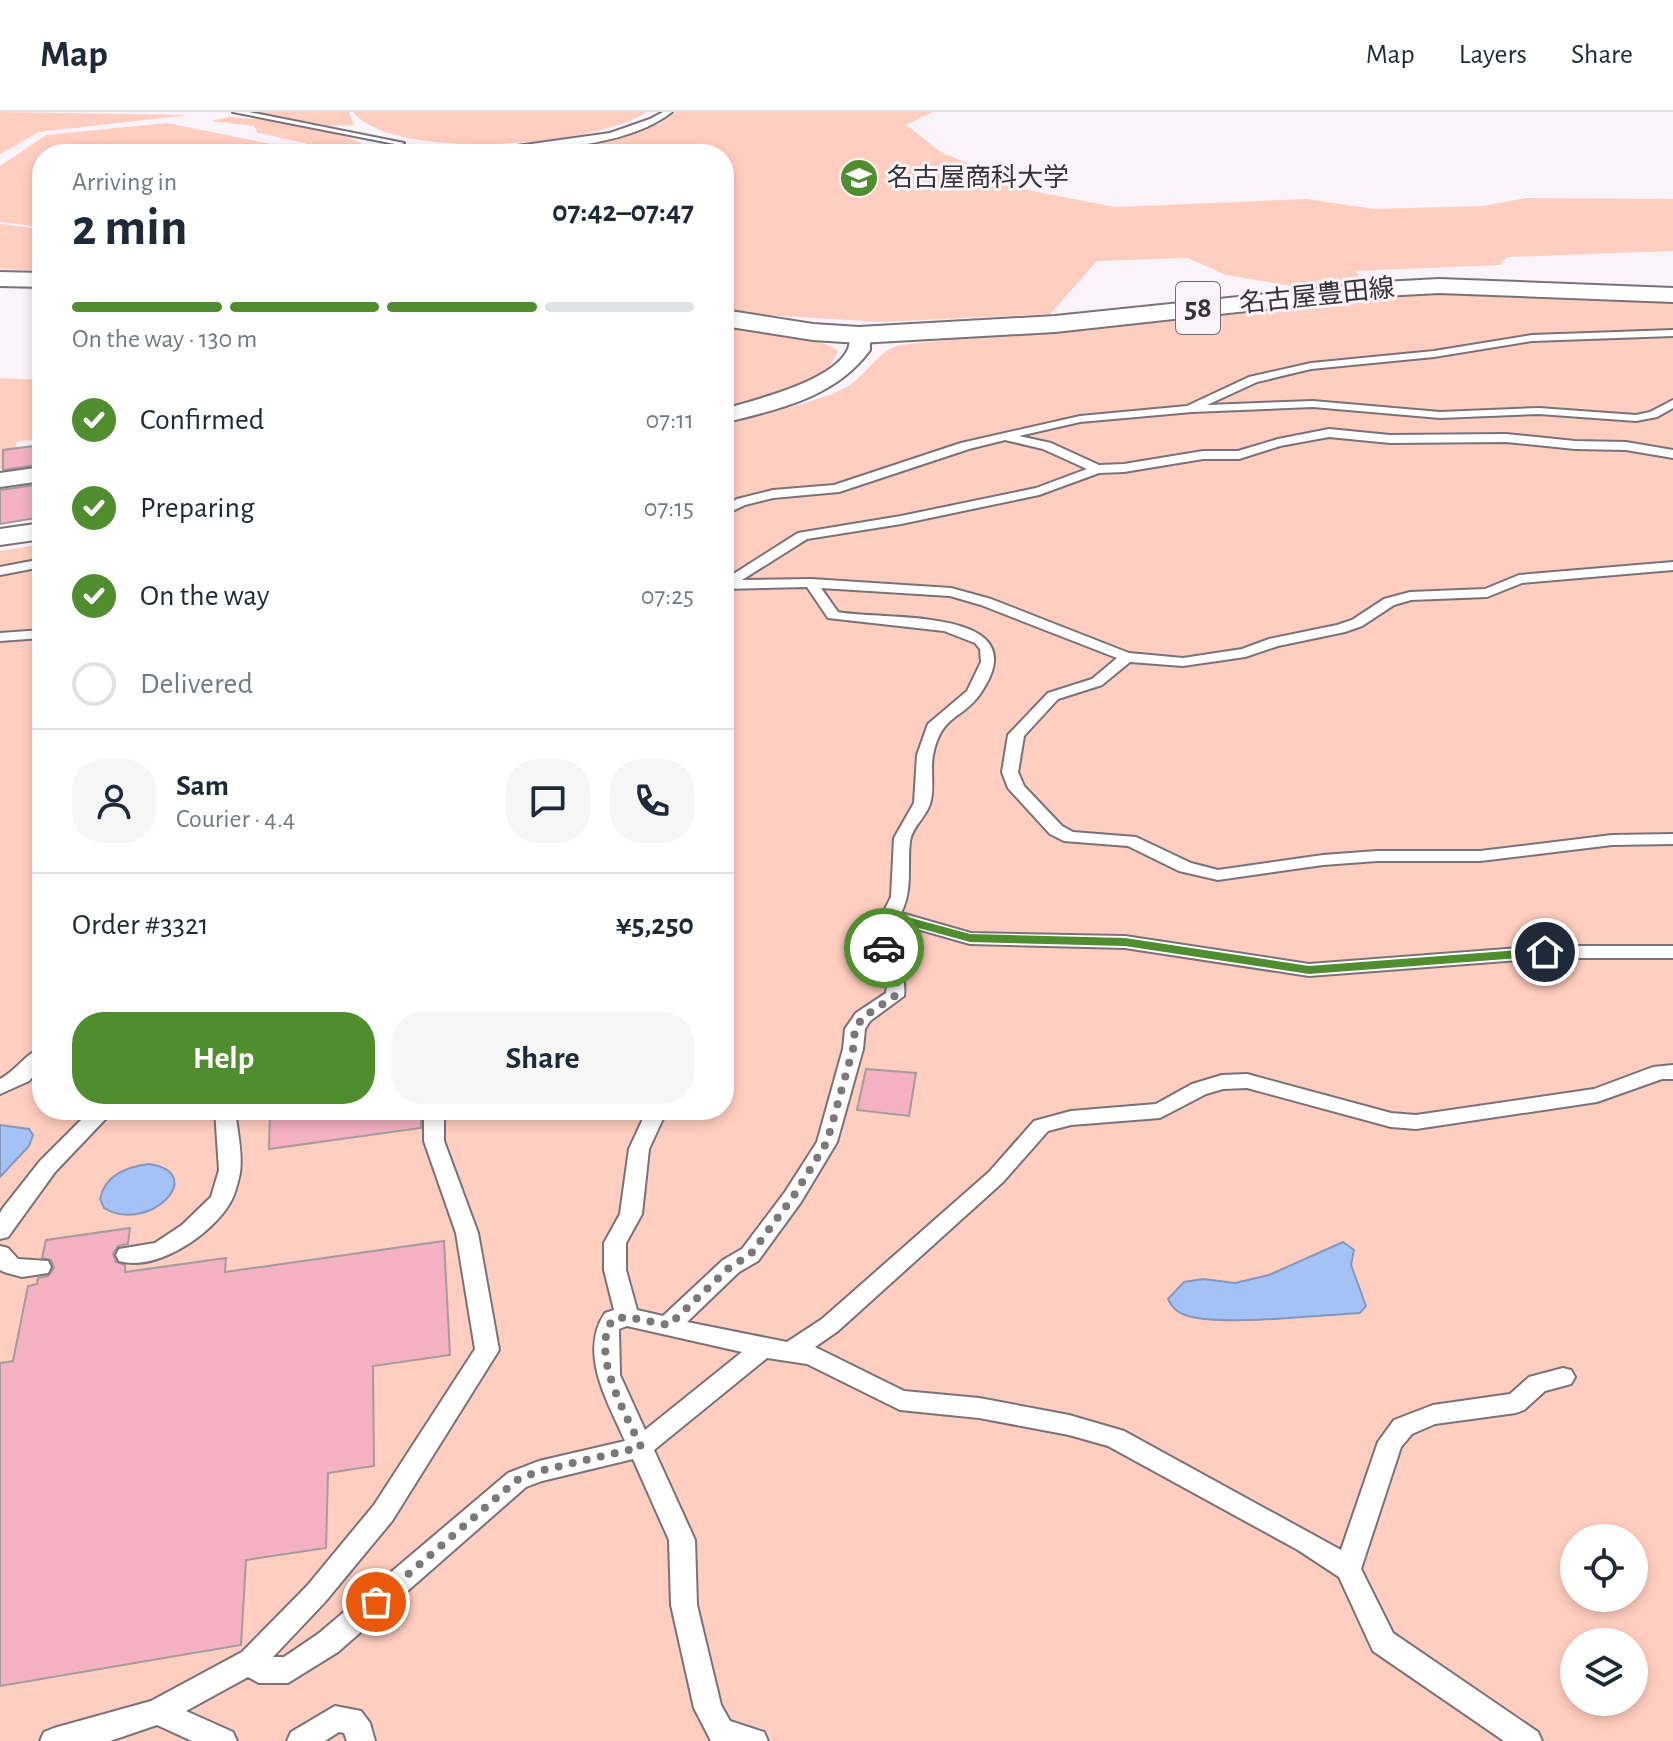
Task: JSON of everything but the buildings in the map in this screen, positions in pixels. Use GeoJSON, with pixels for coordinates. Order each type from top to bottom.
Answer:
{"type":"FeatureCollection","features":[{"type":"Feature","properties":{"kind":"main road"},"geometry":{"type":"LineString","coordinates":[[0,279],[32,280]]}},
{"type":"Feature","properties":{"kind":"main road","name":"名古屋豊田線"},"geometry":{"type":"LineString","coordinates":[[734,320],[813,332],[859,335],[1055,324],[1369,290],[1439,286],[1673,295]]}},
{"type":"Feature","properties":{"kind":"street"},"geometry":{"type":"LineString","coordinates":[[734,413],[794,396],[832,378],[859,350],[859,335]]}},
{"type":"Feature","properties":{"kind":"street"},"geometry":{"type":"LineString","coordinates":[[0,480],[32,475]]}},
{"type":"Feature","properties":{"kind":"street"},"geometry":{"type":"LineString","coordinates":[[0,537],[32,532]]}},
{"type":"Feature","properties":{"kind":"lane"},"geometry":{"type":"LineString","coordinates":[[237,112],[400,143]]}},
{"type":"Feature","properties":{"kind":"lane"},"geometry":{"type":"LineString","coordinates":[[569,144],[650,123],[668,112]]}},
{"type":"Feature","properties":{"kind":"lane"},"geometry":{"type":"LineString","coordinates":[[1189,409],[1253,379],[1311,366],[1434,354],[1532,338],[1673,333]]}},
{"type":"Feature","properties":{"kind":"lane"},"geometry":{"type":"LineString","coordinates":[[734,506],[773,494],[835,489],[1002,437],[1080,419],[1189,409],[1313,404],[1440,415],[1539,411],[1624,418],[1653,415],[1673,403]]}},
{"type":"Feature","properties":{"kind":"lane"},"geometry":{"type":"LineString","coordinates":[[734,579],[803,536],[901,520],[1039,491],[1097,469],[1124,468],[1203,455],[1239,455],[1278,443],[1341,432],[1390,439],[1484,437],[1626,446],[1673,454]]}},
{"type":"Feature","properties":{"kind":"lane"},"geometry":{"type":"LineString","coordinates":[[1002,437],[1047,446],[1097,469]]}},
{"type":"Feature","properties":{"kind":"lane"},"geometry":{"type":"LineString","coordinates":[[0,571],[32,565]]}},
{"type":"Feature","properties":{"kind":"lane"},"geometry":{"type":"LineString","coordinates":[[734,585],[811,583],[951,592],[986,602],[1127,657],[1183,662],[1215,659],[1283,640],[1340,629],[1357,623],[1389,602],[1410,596],[1487,593],[1519,579],[1673,566]]}},
{"type":"Feature","properties":{"kind":"lane"},"geometry":{"type":"LineString","coordinates":[[669,1325],[731,1266],[750,1255],[793,1197],[827,1142],[853,1049],[855,1029],[863,1017],[895,996],[897,979],[884,949],[882,933],[900,897],[902,838],[922,803],[925,755],[931,736],[936,724],[973,693],[988,662],[987,649],[980,640],[947,627],[904,620],[833,615],[811,583]]}},
{"type":"Feature","properties":{"kind":"lane"},"geometry":{"type":"LineString","coordinates":[[0,637],[32,635]]}},
{"type":"Feature","properties":{"kind":"lane"},"geometry":{"type":"LineString","coordinates":[[1127,657],[1097,682],[1053,696],[1016,735],[1010,772],[1016,788],[1056,830],[1070,837],[1130,841],[1185,867],[1218,875],[1323,860],[1377,856],[1480,856],[1612,840],[1673,839]]}},
{"type":"Feature","properties":{"kind":"lane"},"geometry":{"type":"LineString","coordinates":[[889,915],[970,938],[1125,942],[1309,970],[1545,952],[1673,952]]}},
{"type":"Feature","properties":{"kind":"lane"},"geometry":{"type":"LineString","coordinates":[[0,1087],[22,1076],[32,1065]]}},
{"type":"Feature","properties":{"kind":"lane"},"geometry":{"type":"LineString","coordinates":[[790,1352],[830,1325],[996,1177],[1041,1126],[1071,1118],[1160,1111],[1199,1089],[1222,1082],[1247,1081],[1391,1120],[1429,1121],[1597,1095],[1660,1072],[1673,1072]]}},
{"type":"Feature","properties":{"kind":"lane"},"geometry":{"type":"LineString","coordinates":[[0,1231],[20,1198],[93,1120]]}},
{"type":"Feature","properties":{"kind":"lane"},"geometry":{"type":"LineString","coordinates":[[127,1255],[160,1251],[190,1231],[221,1200],[230,1170],[226,1120]]}},
{"type":"Feature","properties":{"kind":"lane"},"geometry":{"type":"LineString","coordinates":[[54,1741],[117,1726],[158,1712],[252,1661],[316,1594],[383,1513],[487,1350],[467,1233],[434,1141],[434,1120]]}},
{"type":"Feature","properties":{"kind":"lane"},"geometry":{"type":"LineString","coordinates":[[627,1317],[618,1282],[615,1244],[632,1212],[641,1134],[650,1120]]}},
{"type":"Feature","properties":{"kind":"lane"},"geometry":{"type":"LineString","coordinates":[[0,1254],[4,1262],[20,1270],[40,1267]]}},
{"type":"Feature","properties":{"kind":"lane"},"geometry":{"type":"LineString","coordinates":[[754,1741],[712,1736],[684,1605],[682,1540],[608,1375],[607,1328],[613,1319],[627,1317],[763,1348],[811,1355],[900,1400],[979,1408],[1069,1425],[1115,1438],[1307,1542],[1348,1569],[1383,1642],[1528,1741]]}},
{"type":"Feature","properties":{"kind":"lane"},"geometry":{"type":"LineString","coordinates":[[252,1661],[259,1670],[288,1670],[318,1650],[517,1480],[539,1471],[641,1447],[763,1348]]}},
{"type":"Feature","properties":{"kind":"lane"},"geometry":{"type":"LineString","coordinates":[[1348,1569],[1390,1442],[1403,1427],[1433,1415],[1516,1403],[1537,1384],[1563,1377]]}},
{"type":"Feature","properties":{"kind":"lane"},"geometry":{"type":"LineString","coordinates":[[158,1712],[223,1741]]}},
{"type":"Feature","properties":{"kind":"lane"},"geometry":{"type":"LineString","coordinates":[[301,1741],[335,1719],[351,1720],[360,1732],[361,1741]]}},
{"type":"Feature","properties":{"kind":"shaded area"},"geometry":{"type":"Polygon","coordinates":[[[0,112],[188,115],[39,132],[0,154],[0,112]]]}},
{"type":"Feature","properties":{"kind":"shaded area"},"geometry":{"type":"Polygon","coordinates":[[[252,112],[349,112],[354,125],[331,126],[252,112]]]}},
{"type":"Feature","properties":{"kind":"shaded area"},"geometry":{"type":"Polygon","coordinates":[[[353,112],[646,112],[621,124],[585,134],[496,144],[408,138],[375,128],[353,112]]]}},
{"type":"Feature","properties":{"kind":"shaded area"},"geometry":{"type":"Polygon","coordinates":[[[676,112],[932,112],[906,125],[942,153],[981,168],[997,184],[1115,207],[1307,199],[1374,209],[1483,206],[1526,198],[1673,199],[1673,251],[1507,257],[1500,265],[1355,271],[1367,284],[1291,286],[1226,275],[1188,258],[1097,261],[1050,314],[882,322],[746,314],[734,312],[734,144],[593,144],[597,140],[660,124],[676,112]]]}},
{"type":"Feature","properties":{"kind":"shaded area"},"geometry":{"type":"Polygon","coordinates":[[[230,117],[307,126],[363,144],[307,144],[258,133],[254,126],[211,121],[230,117]]]}},
{"type":"Feature","properties":{"kind":"shaded area"},"geometry":{"type":"Polygon","coordinates":[[[167,123],[271,144],[33,144],[46,135],[167,123]]]}},
{"type":"Feature","properties":{"kind":"shaded area"},"geometry":{"type":"Polygon","coordinates":[[[32,144],[32,226],[0,222],[0,166],[32,144]]]}},
{"type":"Feature","properties":{"kind":"shaded area"},"geometry":{"type":"Polygon","coordinates":[[[0,224],[32,228],[32,271],[0,269],[0,224]]]}},
{"type":"Feature","properties":{"kind":"shaded area"},"geometry":{"type":"Polygon","coordinates":[[[1430,292],[1673,299],[1673,1741],[0,1741],[0,551],[32,546],[32,1120],[734,1120],[734,423],[843,389],[892,348],[1321,300],[1430,292]]]}},
{"type":"Feature","properties":{"kind":"shaded area"},"geometry":{"type":"Polygon","coordinates":[[[734,326],[799,336],[838,351],[829,369],[804,385],[734,407],[734,326]]]}},
{"type":"Feature","properties":{"kind":"shaded area"},"geometry":{"type":"Polygon","coordinates":[[[0,378],[32,380],[32,440],[16,442],[18,467],[0,469],[0,378]]]}},
{"type":"Feature","properties":{"kind":"water"},"geometry":{"type":"Polygon","coordinates":[[[0,1125],[29,1129],[33,1135],[29,1146],[0,1177],[0,1125]]]}},
{"type":"Feature","properties":{"kind":"water"},"geometry":{"type":"Polygon","coordinates":[[[149,1164],[166,1170],[174,1178],[173,1189],[166,1200],[138,1214],[121,1214],[104,1208],[100,1199],[112,1178],[132,1167],[149,1164]]]}},
{"type":"Feature","properties":{"kind":"water"},"geometry":{"type":"Polygon","coordinates":[[[1343,1242],[1354,1250],[1351,1265],[1366,1306],[1360,1313],[1221,1320],[1182,1314],[1168,1299],[1184,1282],[1203,1279],[1235,1283],[1269,1275],[1343,1242]]]}},
{"type":"Feature","properties":{"kind":"way so far"},"geometry":{"type":"LineString","coordinates":[[376,1602],[517,1480],[539,1471],[641,1447],[608,1375],[607,1328],[613,1319],[627,1317],[669,1325],[731,1266],[750,1255],[793,1197],[827,1142],[853,1049],[855,1029],[863,1017],[895,996],[897,979],[884,948]]}},
{"type":"Feature","properties":{"kind":"place","name":"名古屋商科大学"},"geometry":{"type":"Point","coordinates":[859,178]}},
{"type":"Feature","properties":{"kind":"route"},"geometry":{"type":"LineString","coordinates":[[884,948],[882,933],[889,915],[970,938],[1125,942],[1309,970],[1545,952]]}}]}
